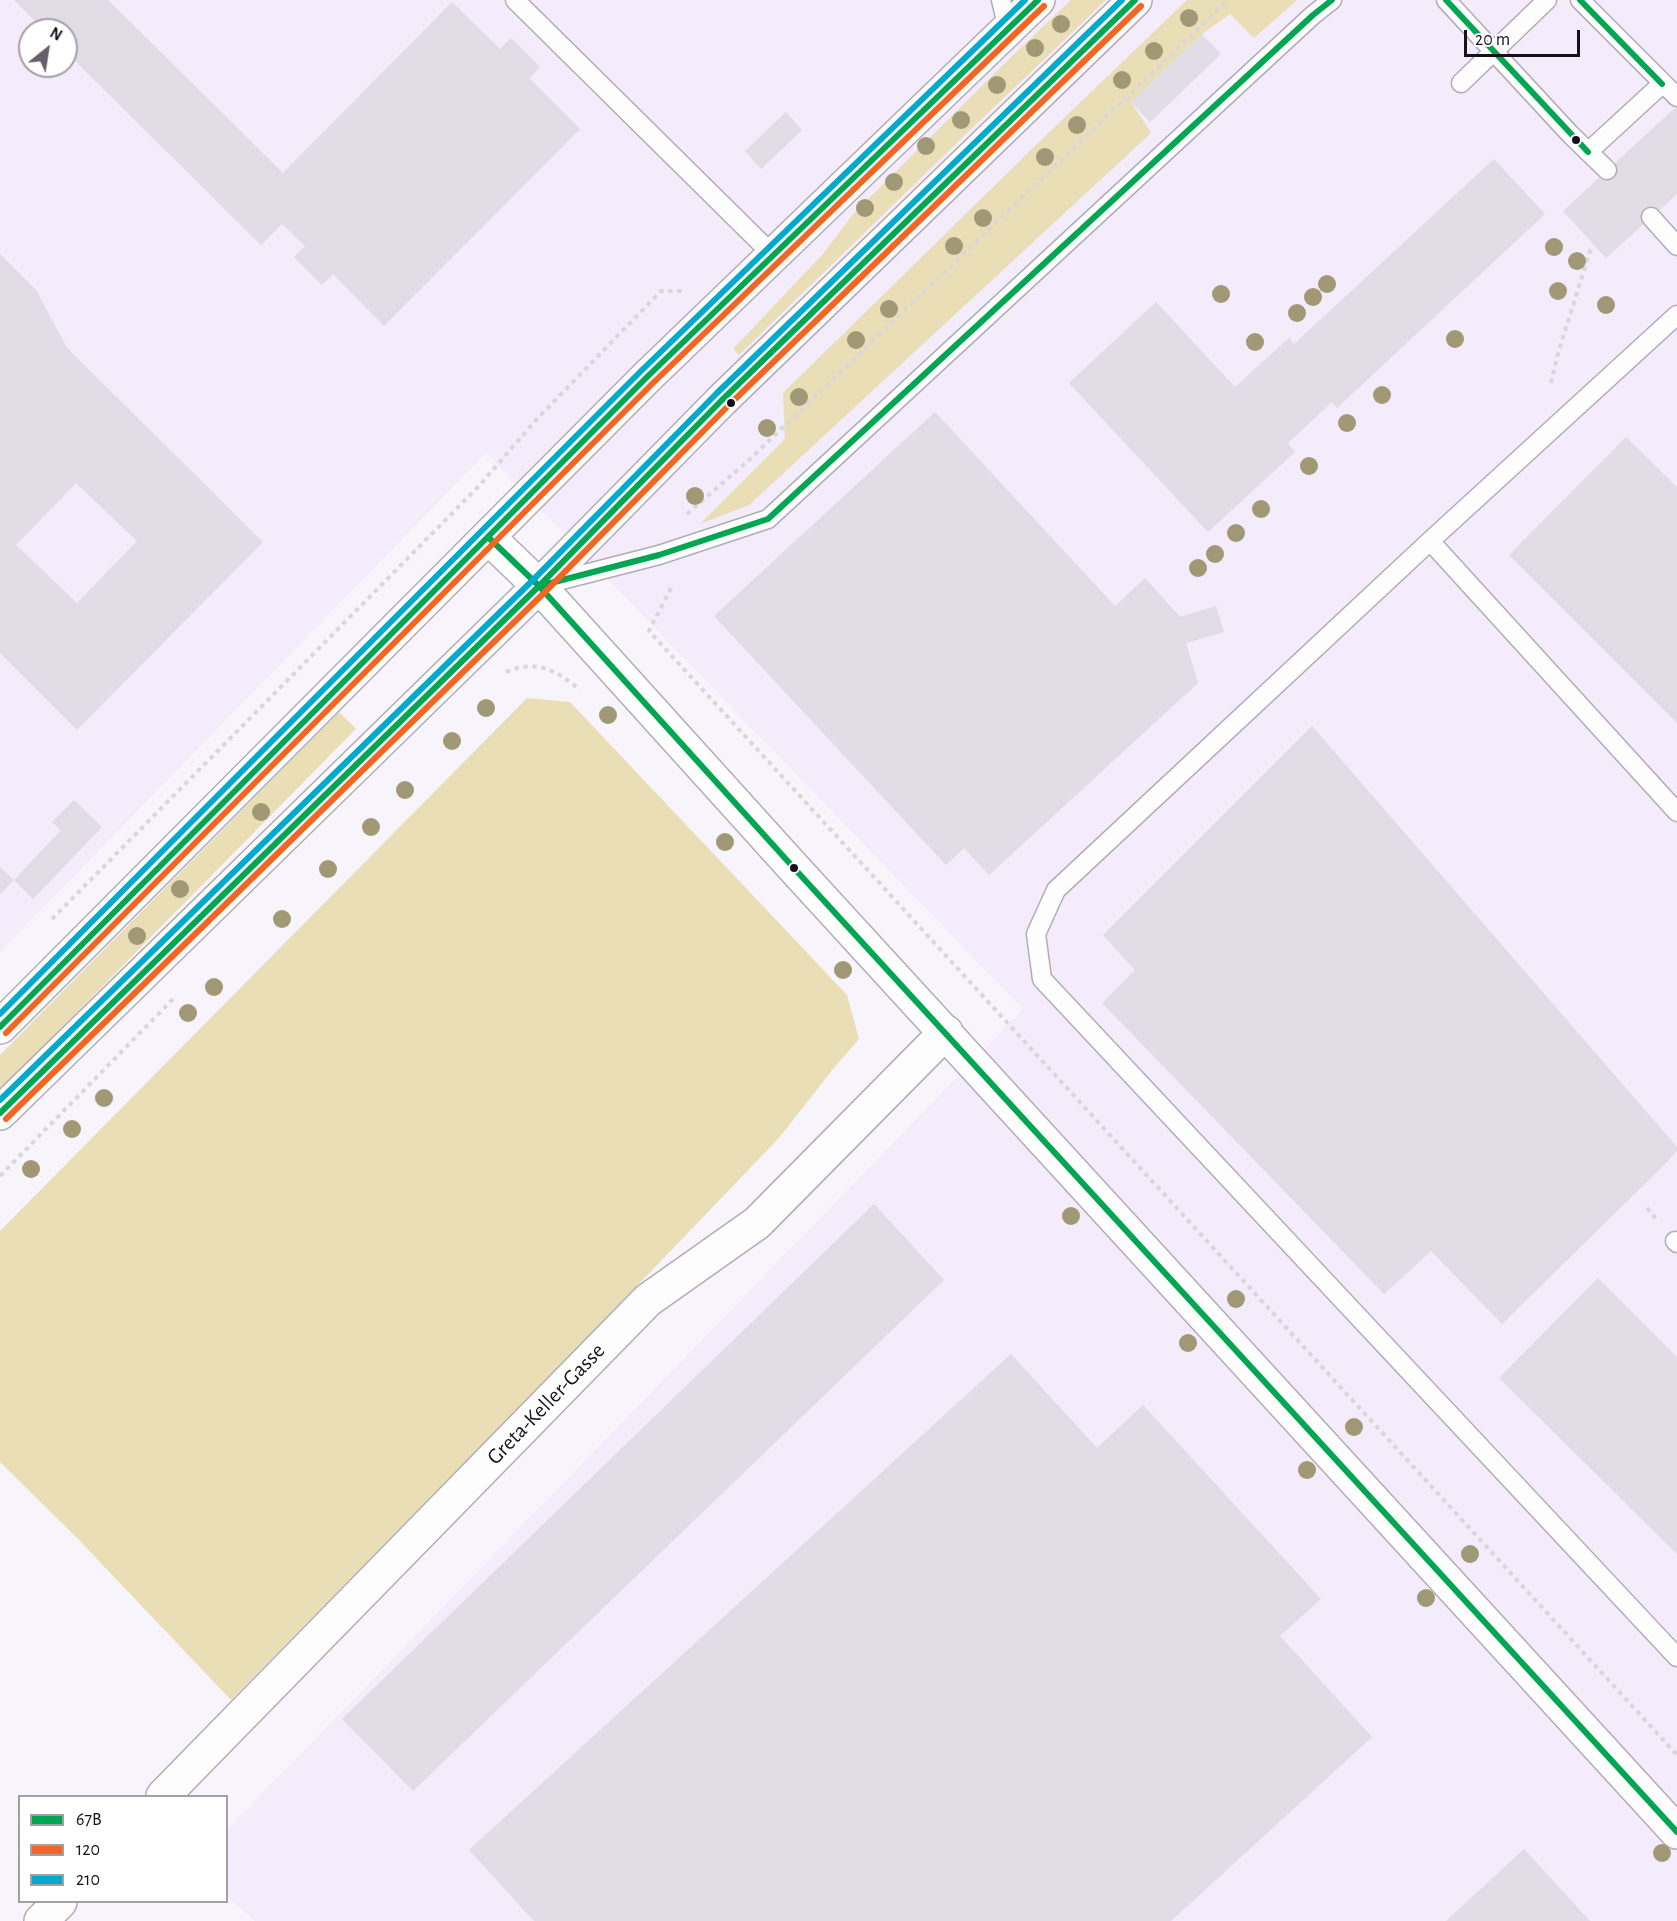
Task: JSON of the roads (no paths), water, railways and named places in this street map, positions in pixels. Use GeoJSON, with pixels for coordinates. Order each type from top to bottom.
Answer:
{"type":"FeatureCollection","features":[{"type":"Feature","properties":{"kind":"main road"},"geometry":{"type":"LineString","coordinates":[[0,1027],[647,377],[774,256],[1004,14],[1038,0]]}},
{"type":"Feature","properties":{"kind":"main road"},"geometry":{"type":"LineString","coordinates":[[0,1113],[539,586],[722,400],[1135,0]]}},
{"type":"Feature","properties":{"kind":"main road"},"geometry":{"type":"LineString","coordinates":[[488,537],[539,586],[793,867],[1677,1832]]}},
{"type":"Feature","properties":{"kind":"main road","name":"Greta-Keller-Gasse"},"geometry":{"type":"LineString","coordinates":[[165,1795],[648,1300],[757,1223],[946,1032]]}},
{"type":"Feature","properties":{"kind":"main road"},"geometry":{"type":"LineString","coordinates":[[41,1921],[59,1903]]}},
{"type":"Feature","properties":{"kind":"lane"},"geometry":{"type":"LineString","coordinates":[[515,0],[774,256]]}},
{"type":"Feature","properties":{"kind":"lane"},"geometry":{"type":"LineString","coordinates":[[539,586],[659,555],[768,519],[1332,0]]}},
{"type":"Feature","properties":{"kind":"lane"},"geometry":{"type":"LineString","coordinates":[[1446,0],[1570,134],[1607,170]]}},
{"type":"Feature","properties":{"kind":"lane"},"geometry":{"type":"LineString","coordinates":[[1461,83],[1547,0]]}},
{"type":"Feature","properties":{"kind":"lane"},"geometry":{"type":"LineString","coordinates":[[1580,0],[1677,97]]}},
{"type":"Feature","properties":{"kind":"lane"},"geometry":{"type":"LineString","coordinates":[[1588,152],[1662,84]]}},
{"type":"Feature","properties":{"kind":"lane"},"geometry":{"type":"LineString","coordinates":[[1664,225],[1677,246]]}},
{"type":"Feature","properties":{"kind":"lane"},"geometry":{"type":"LineString","coordinates":[[1677,315],[1430,541],[1056,890],[1036,934],[1042,979],[1677,1657]]}},
{"type":"Feature","properties":{"kind":"lane"},"geometry":{"type":"LineString","coordinates":[[1430,541],[1677,812]]}}]}
